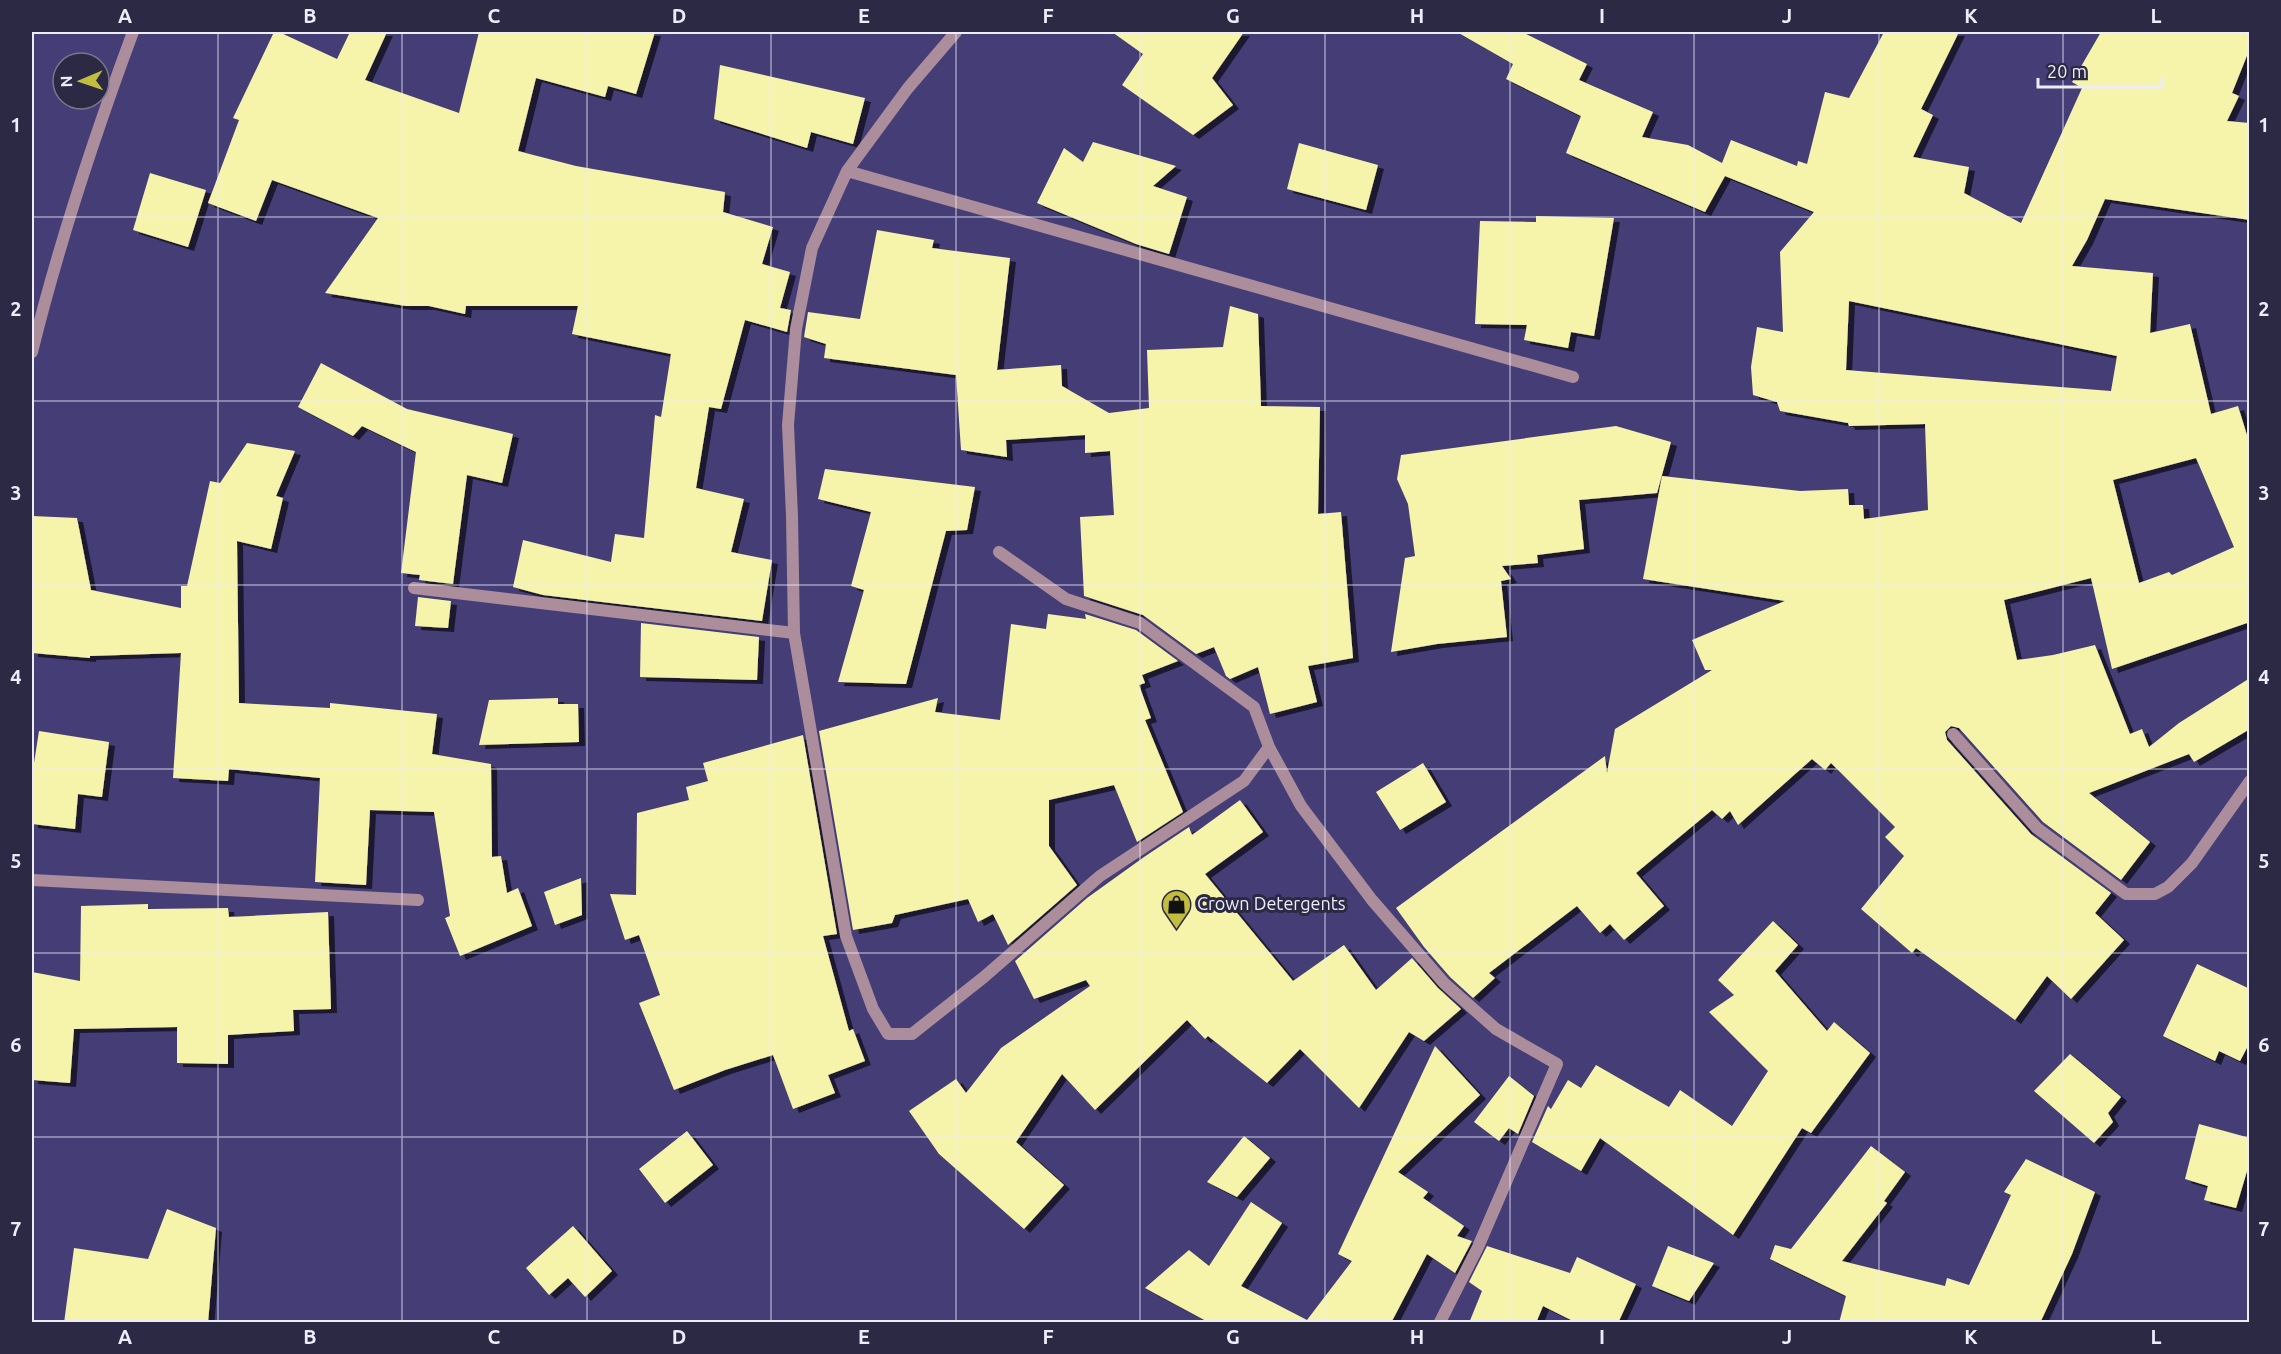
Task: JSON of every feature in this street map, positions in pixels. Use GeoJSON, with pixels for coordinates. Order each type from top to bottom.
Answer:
{"type":"FeatureCollection","features":[{"type":"Feature","properties":{"kind":"street"},"geometry":{"type":"LineString","coordinates":[[32,352],[52,272],[99,124],[133,32]]}},
{"type":"Feature","properties":{"kind":"street"},"geometry":{"type":"LineString","coordinates":[[956,32],[908,88],[847,171],[812,248],[796,329],[788,425],[794,633],[846,936],[873,1009],[888,1034],[912,1034],[984,977],[1100,876],[1244,782],[1269,747]]}},
{"type":"Feature","properties":{"kind":"street"},"geometry":{"type":"LineString","coordinates":[[847,171],[1573,377]]}},
{"type":"Feature","properties":{"kind":"street"},"geometry":{"type":"LineString","coordinates":[[999,552],[1066,599],[1140,623],[1254,706],[1269,747],[1301,806],[1372,900],[1444,983],[1496,1029],[1557,1064],[1478,1247],[1440,1323]]}},
{"type":"Feature","properties":{"kind":"street"},"geometry":{"type":"LineString","coordinates":[[414,588],[794,633]]}},
{"type":"Feature","properties":{"kind":"street"},"geometry":{"type":"LineString","coordinates":[[1953,734],[2037,828],[2126,894],[2155,894],[2168,887],[2192,863],[2250,781]]}},
{"type":"Feature","properties":{"kind":"street"},"geometry":{"type":"LineString","coordinates":[[32,880],[418,900]]}},
{"type":"Feature","properties":{"kind":"building"},"geometry":{"type":"Polygon","coordinates":[[[274,32],[279,32],[337,59],[350,32],[387,32],[365,80],[459,113],[479,32],[655,32],[636,94],[608,86],[605,97],[536,78],[518,151],[576,166],[725,192],[723,212],[773,227],[762,264],[790,272],[780,308],[791,310],[787,332],[745,320],[721,409],[709,407],[696,488],[744,499],[731,552],[772,560],[762,621],[543,595],[513,587],[523,540],[611,562],[615,534],[644,538],[655,415],[661,417],[671,354],[572,334],[578,306],[466,306],[465,314],[429,306],[406,306],[325,293],[378,218],[272,180],[256,221],[208,203],[239,120],[233,118],[274,32]]]}},
{"type":"Feature","properties":{"kind":"building"},"geometry":{"type":"Polygon","coordinates":[[[1112,32],[1244,32],[1212,78],[1233,105],[1193,135],[1122,85],[1143,54],[1112,32]]]}},
{"type":"Feature","properties":{"kind":"building"},"geometry":{"type":"Polygon","coordinates":[[[1457,32],[1522,32],[1587,64],[1579,80],[1653,112],[1642,137],[1688,145],[1722,163],[1731,140],[1797,166],[1798,161],[1807,164],[1825,92],[1849,98],[1884,32],[1959,32],[1921,109],[1933,115],[1913,157],[1969,167],[1964,193],[2021,223],[2082,88],[2072,82],[2101,32],[2250,32],[2250,48],[2232,93],[2239,96],[2227,121],[2250,123],[2250,220],[2105,199],[2087,240],[2072,266],[2153,273],[2150,333],[2190,324],[2211,414],[2238,406],[2250,445],[2250,622],[2112,669],[2091,578],[2004,600],[2017,660],[2053,655],[2095,645],[2130,734],[2142,729],[2149,747],[2179,723],[2250,678],[2250,729],[2194,762],[2189,754],[2089,793],[2150,842],[2121,880],[2043,822],[1959,728],[1951,726],[1945,732],[1947,740],[2031,834],[2111,893],[2095,913],[2124,940],[2071,999],[2047,976],[2015,1020],[1916,948],[1912,953],[1861,909],[1904,856],[1885,837],[1895,827],[1831,763],[1825,770],[1812,759],[1738,825],[1730,811],[1722,819],[1712,810],[1636,873],[1664,906],[1624,940],[1610,924],[1600,933],[1577,906],[1489,973],[1495,978],[1473,998],[1450,977],[1424,947],[1396,908],[1605,756],[1607,773],[1615,729],[1712,670],[1705,670],[1692,640],[1785,601],[1643,579],[1662,476],[1800,491],[1848,489],[1849,505],[1863,505],[1864,519],[1928,510],[1925,424],[1849,426],[1848,423],[1780,411],[1777,402],[1753,395],[1751,367],[1757,327],[1783,332],[1780,252],[1814,212],[1725,176],[1705,212],[1566,153],[1581,116],[1506,79],[1513,64],[1457,32]],[[1849,301],[1846,370],[2111,391],[2117,356],[1849,301]],[[2196,458],[2113,480],[2139,583],[2169,572],[2172,575],[2234,547],[2196,458]]]}},
{"type":"Feature","properties":{"kind":"building"},"geometry":{"type":"Polygon","coordinates":[[[720,65],[865,98],[853,144],[811,132],[807,148],[714,119],[720,65]]]}},
{"type":"Feature","properties":{"kind":"building"},"geometry":{"type":"Polygon","coordinates":[[[1093,142],[1176,166],[1153,186],[1187,197],[1169,254],[1136,244],[1037,203],[1064,148],[1083,162],[1093,142]]]}},
{"type":"Feature","properties":{"kind":"building"},"geometry":{"type":"Polygon","coordinates":[[[1299,143],[1378,165],[1366,210],[1287,189],[1299,143]]]}},
{"type":"Feature","properties":{"kind":"building"},"geometry":{"type":"Polygon","coordinates":[[[150,173],[206,190],[188,247],[133,230],[150,173]]]}},
{"type":"Feature","properties":{"kind":"building"},"geometry":{"type":"Polygon","coordinates":[[[1536,216],[1614,218],[1594,336],[1571,332],[1568,348],[1524,340],[1527,325],[1475,324],[1480,221],[1536,222],[1536,216]]]}},
{"type":"Feature","properties":{"kind":"building"},"geometry":{"type":"Polygon","coordinates":[[[877,230],[934,240],[932,248],[1010,258],[997,370],[1061,365],[1062,386],[1109,413],[1149,408],[1147,350],[1223,347],[1230,306],[1258,314],[1261,406],[1320,407],[1318,514],[1341,512],[1353,658],[1308,666],[1317,702],[1270,714],[1258,667],[1230,679],[1226,676],[1214,647],[1196,654],[1143,615],[1084,596],[1080,517],[1114,515],[1110,451],[1085,453],[1085,435],[1006,440],[1007,457],[961,450],[956,375],[824,358],[826,344],[804,337],[808,312],[860,319],[877,230]]]}},
{"type":"Feature","properties":{"kind":"building"},"geometry":{"type":"Polygon","coordinates":[[[321,363],[407,409],[513,434],[502,483],[467,475],[453,584],[419,580],[420,575],[401,573],[416,452],[362,426],[353,436],[298,407],[321,363]]]}},
{"type":"Feature","properties":{"kind":"building"},"geometry":{"type":"Polygon","coordinates":[[[1616,426],[1671,442],[1657,493],[1579,500],[1584,549],[1537,555],[1538,563],[1502,566],[1511,579],[1501,581],[1507,637],[1437,644],[1391,652],[1405,558],[1415,556],[1408,504],[1397,479],[1401,455],[1616,426]]]}},
{"type":"Feature","properties":{"kind":"building"},"geometry":{"type":"Polygon","coordinates":[[[247,443],[295,451],[276,496],[283,498],[271,549],[237,541],[239,703],[330,708],[330,703],[437,714],[432,754],[491,764],[492,857],[501,856],[507,893],[518,888],[532,926],[460,956],[445,918],[450,916],[434,812],[370,810],[366,885],[315,882],[320,778],[229,769],[228,781],[173,778],[181,653],[90,656],[90,658],[32,653],[32,516],[77,518],[91,590],[181,608],[181,586],[187,586],[210,481],[220,483],[247,443]]]}},
{"type":"Feature","properties":{"kind":"building"},"geometry":{"type":"Polygon","coordinates":[[[825,469],[975,487],[967,530],[946,531],[906,684],[838,682],[864,590],[851,586],[871,512],[818,499],[825,469]]]}},
{"type":"Feature","properties":{"kind":"building"},"geometry":{"type":"Polygon","coordinates":[[[418,597],[451,601],[448,628],[415,626],[418,597]]]}},
{"type":"Feature","properties":{"kind":"building"},"geometry":{"type":"Polygon","coordinates":[[[1048,614],[1086,619],[1085,614],[1136,630],[1178,661],[1142,675],[1145,683],[1139,685],[1151,718],[1145,720],[1183,812],[1137,842],[1114,785],[1049,800],[1049,846],[1077,885],[1008,945],[993,914],[978,922],[968,899],[895,915],[892,923],[853,930],[819,731],[938,698],[935,712],[1000,720],[1011,624],[1046,629],[1048,614]]]}},
{"type":"Feature","properties":{"kind":"building"},"geometry":{"type":"Polygon","coordinates":[[[641,623],[759,637],[757,680],[640,677],[641,623]]]}},
{"type":"Feature","properties":{"kind":"building"},"geometry":{"type":"Polygon","coordinates":[[[558,698],[558,704],[578,704],[579,742],[479,745],[489,700],[558,698]]]}},
{"type":"Feature","properties":{"kind":"building"},"geometry":{"type":"Polygon","coordinates":[[[39,731],[109,742],[102,797],[78,794],[75,829],[32,824],[32,763],[34,763],[39,731]]]}},
{"type":"Feature","properties":{"kind":"building"},"geometry":{"type":"Polygon","coordinates":[[[803,735],[837,934],[823,936],[849,1031],[853,1029],[865,1061],[828,1075],[835,1093],[793,1109],[773,1055],[725,1070],[674,1090],[639,1003],[660,995],[639,935],[625,940],[610,894],[636,895],[637,813],[689,800],[686,787],[708,781],[703,763],[803,735]]]}},
{"type":"Feature","properties":{"kind":"building"},"geometry":{"type":"Polygon","coordinates":[[[1423,763],[1446,802],[1400,830],[1376,792],[1423,763]]]}},
{"type":"Feature","properties":{"kind":"building"},"geometry":{"type":"Polygon","coordinates":[[[1240,800],[1263,832],[1205,874],[1293,981],[1344,945],[1376,990],[1412,958],[1438,988],[1461,1009],[1424,1041],[1409,1032],[1359,1108],[1300,1049],[1267,1083],[1208,1036],[1205,1039],[1187,1020],[1095,1110],[1062,1074],[1016,1142],[1064,1185],[1024,1229],[939,1154],[909,1111],[956,1079],[966,1093],[1001,1048],[1090,986],[1086,980],[1034,999],[1015,961],[1087,898],[1144,857],[1189,827],[1192,835],[1240,800]]]}},
{"type":"Feature","properties":{"kind":"building"},"geometry":{"type":"Polygon","coordinates":[[[581,878],[582,915],[555,925],[544,892],[581,878]]]}},
{"type":"Feature","properties":{"kind":"building"},"geometry":{"type":"Polygon","coordinates":[[[148,904],[148,909],[228,908],[229,917],[328,912],[331,1009],[293,1010],[294,1031],[228,1035],[228,1064],[177,1063],[177,1027],[74,1029],[70,1083],[32,1080],[32,972],[80,981],[81,906],[148,904]]]}},
{"type":"Feature","properties":{"kind":"building"},"geometry":{"type":"Polygon","coordinates":[[[1773,921],[1798,945],[1775,971],[1827,1031],[1834,1022],[1870,1053],[1811,1133],[1802,1128],[1733,1235],[1600,1138],[1581,1171],[1532,1142],[1548,1106],[1551,1109],[1568,1080],[1581,1088],[1596,1065],[1669,1107],[1680,1090],[1732,1126],[1768,1071],[1709,1012],[1734,995],[1718,980],[1773,921]]]}},
{"type":"Feature","properties":{"kind":"building"},"geometry":{"type":"Polygon","coordinates":[[[2197,964],[2250,989],[2250,1042],[2240,1061],[2219,1051],[2215,1061],[2163,1036],[2197,964]]]}},
{"type":"Feature","properties":{"kind":"building"},"geometry":{"type":"Polygon","coordinates":[[[1435,1046],[1480,1095],[1398,1172],[1428,1192],[1423,1198],[1464,1226],[1457,1236],[1472,1241],[1455,1273],[1427,1254],[1391,1323],[1210,1323],[1145,1288],[1189,1250],[1209,1266],[1251,1202],[1282,1223],[1241,1286],[1307,1320],[1352,1261],[1338,1254],[1435,1046]]]}},
{"type":"Feature","properties":{"kind":"building"},"geometry":{"type":"Polygon","coordinates":[[[2070,1054],[2121,1097],[2108,1113],[2113,1122],[2094,1143],[2034,1091],[2070,1054]]]}},
{"type":"Feature","properties":{"kind":"building"},"geometry":{"type":"Polygon","coordinates":[[[1509,1076],[1534,1096],[1518,1134],[1509,1128],[1499,1141],[1474,1122],[1509,1076]]]}},
{"type":"Feature","properties":{"kind":"building"},"geometry":{"type":"Polygon","coordinates":[[[2199,1124],[2250,1138],[2250,1161],[2236,1208],[2204,1200],[2208,1186],[2185,1179],[2199,1124]]]}},
{"type":"Feature","properties":{"kind":"building"},"geometry":{"type":"Polygon","coordinates":[[[687,1131],[713,1165],[665,1203],[639,1169],[687,1131]]]}},
{"type":"Feature","properties":{"kind":"building"},"geometry":{"type":"Polygon","coordinates":[[[1244,1136],[1270,1158],[1237,1197],[1207,1182],[1244,1136]]]}},
{"type":"Feature","properties":{"kind":"building"},"geometry":{"type":"Polygon","coordinates":[[[1871,1146],[1905,1172],[1884,1201],[1887,1203],[1842,1261],[1945,1286],[1947,1278],[1969,1285],[2011,1195],[2004,1192],[2026,1159],[2095,1192],[2072,1254],[2040,1323],[1839,1323],[1846,1296],[1770,1259],[1775,1245],[1791,1249],[1871,1146]]]}},
{"type":"Feature","properties":{"kind":"building"},"geometry":{"type":"Polygon","coordinates":[[[167,1209],[216,1228],[208,1323],[64,1323],[74,1248],[148,1259],[167,1209]]]}},
{"type":"Feature","properties":{"kind":"building"},"geometry":{"type":"Polygon","coordinates":[[[573,1226],[612,1271],[585,1297],[568,1278],[549,1295],[526,1268],[573,1226]]]}},
{"type":"Feature","properties":{"kind":"building"},"geometry":{"type":"Polygon","coordinates":[[[1487,1246],[1570,1273],[1577,1257],[1636,1284],[1618,1323],[1577,1323],[1543,1306],[1536,1323],[1469,1323],[1482,1291],[1469,1282],[1487,1246]]]}},
{"type":"Feature","properties":{"kind":"building"},"geometry":{"type":"Polygon","coordinates":[[[1668,1246],[1714,1263],[1689,1301],[1652,1286],[1668,1246]]]}},
{"type":"Feature","properties":{"kind":"place","name":"Crown Detergents"},"geometry":{"type":"Point","coordinates":[1176,930]}}]}
